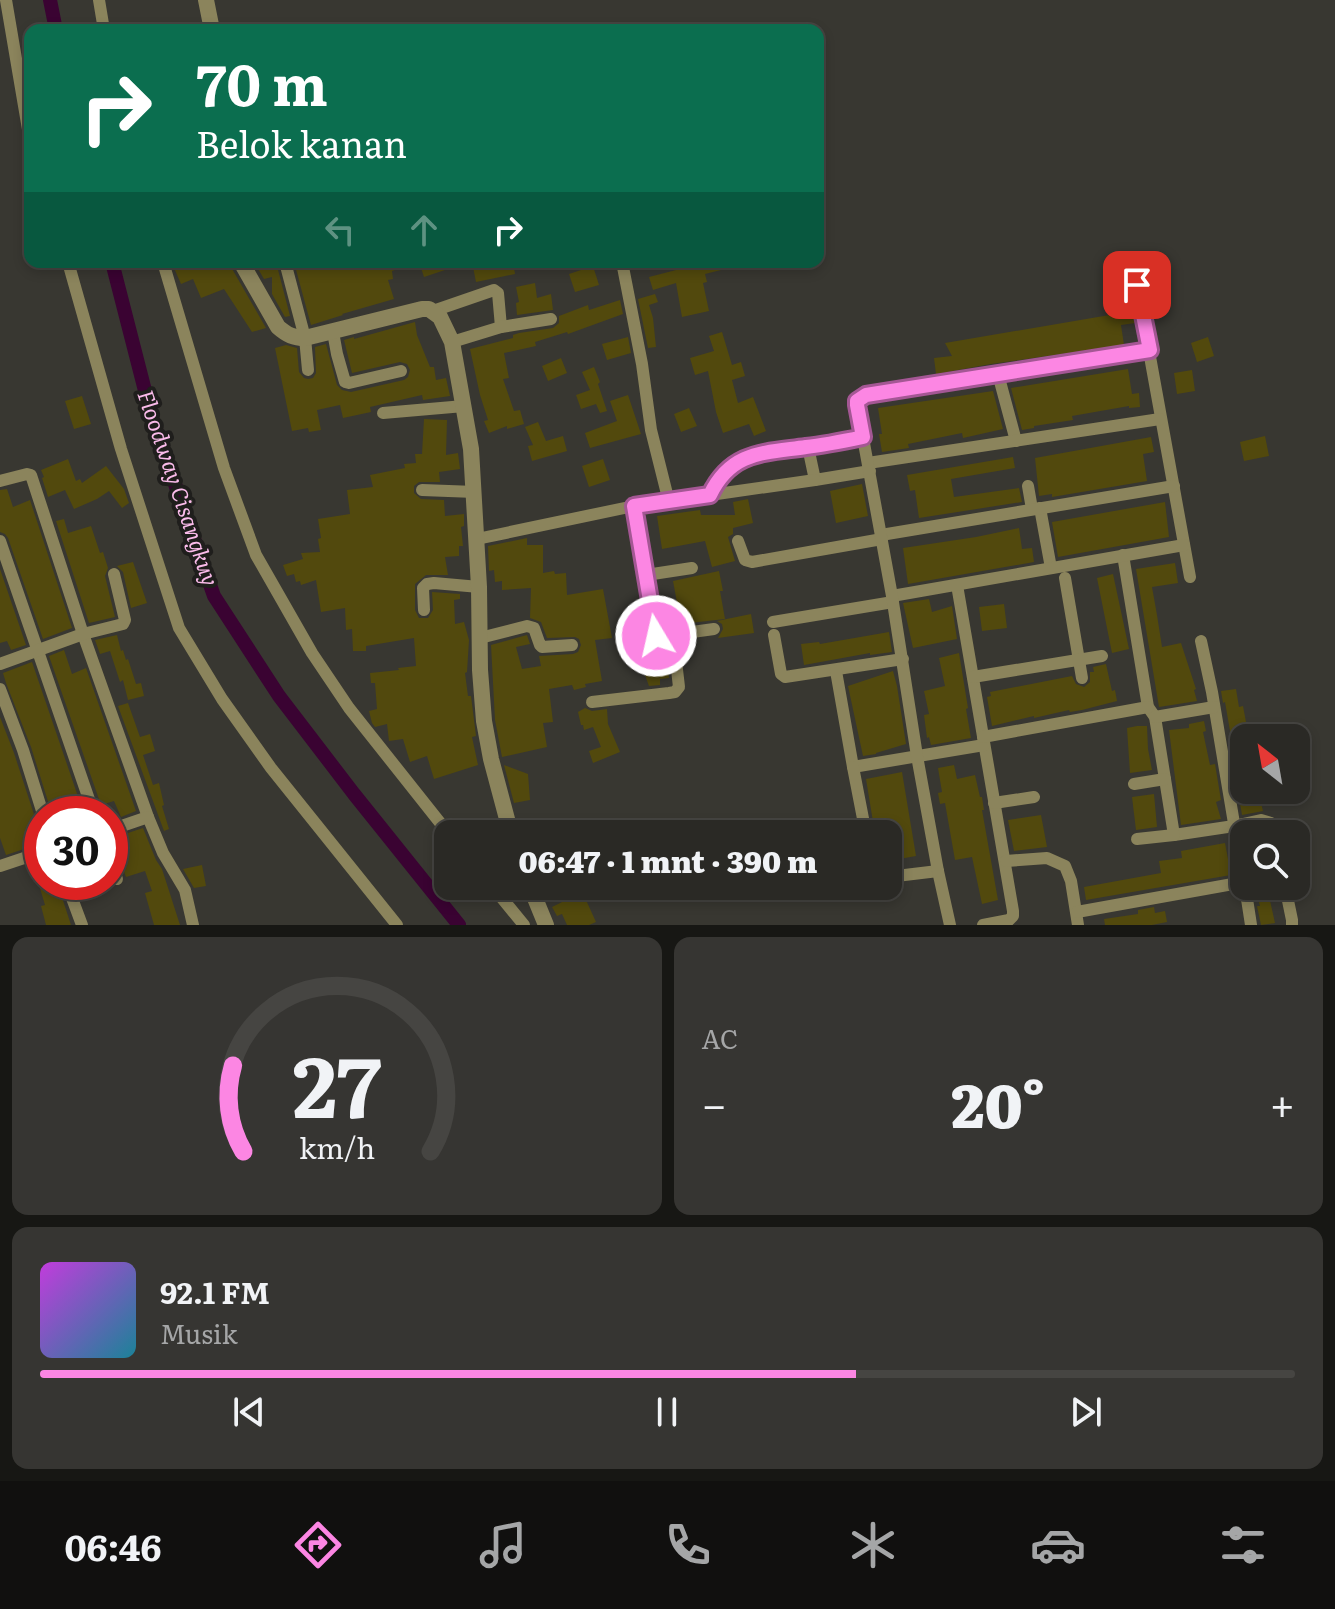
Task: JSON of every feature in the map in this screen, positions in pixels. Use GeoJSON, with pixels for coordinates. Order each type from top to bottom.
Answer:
{"type":"FeatureCollection","features":[{"type":"Feature","properties":{"kind":"street"},"geometry":{"type":"LineString","coordinates":[[6,0],[24,106]]}},
{"type":"Feature","properties":{"kind":"street"},"geometry":{"type":"LineString","coordinates":[[99,0],[103,24]]}},
{"type":"Feature","properties":{"kind":"street"},"geometry":{"type":"LineString","coordinates":[[206,0],[211,24]]}},
{"type":"Feature","properties":{"kind":"street"},"geometry":{"type":"LineString","coordinates":[[70,268],[121,449],[179,628],[222,699],[271,768],[397,925]]}},
{"type":"Feature","properties":{"kind":"street"},"geometry":{"type":"LineString","coordinates":[[165,268],[224,468],[256,555],[312,653],[349,708],[438,820]]}},
{"type":"Feature","properties":{"kind":"street"},"geometry":{"type":"LineString","coordinates":[[244,268],[278,327],[296,338],[429,309],[440,317],[452,342],[471,449],[475,492],[484,721],[507,820]]}},
{"type":"Feature","properties":{"kind":"street"},"geometry":{"type":"LineString","coordinates":[[287,268],[305,338],[308,370]]}},
{"type":"Feature","properties":{"kind":"street"},"geometry":{"type":"LineString","coordinates":[[623,268],[651,430],[669,502]]}},
{"type":"Feature","properties":{"kind":"street"},"geometry":{"type":"LineString","coordinates":[[1137,285],[1190,577]]}},
{"type":"Feature","properties":{"kind":"street"},"geometry":{"type":"LineString","coordinates":[[433,311],[494,290],[498,293],[501,327]]}},
{"type":"Feature","properties":{"kind":"street"},"geometry":{"type":"LineString","coordinates":[[452,342],[501,327],[551,319]]}},
{"type":"Feature","properties":{"kind":"street"},"geometry":{"type":"LineString","coordinates":[[333,332],[345,382],[401,371]]}},
{"type":"Feature","properties":{"kind":"street"},"geometry":{"type":"LineString","coordinates":[[950,925],[917,756],[893,599],[857,401],[861,397],[1150,350]]}},
{"type":"Feature","properties":{"kind":"street"},"geometry":{"type":"LineString","coordinates":[[998,374],[1016,441]]}},
{"type":"Feature","properties":{"kind":"street"},"geometry":{"type":"LineString","coordinates":[[383,413],[464,406]]}},
{"type":"Feature","properties":{"kind":"street"},"geometry":{"type":"LineString","coordinates":[[477,539],[634,506],[815,480],[869,467],[1016,441],[1160,419]]}},
{"type":"Feature","properties":{"kind":"street"},"geometry":{"type":"LineString","coordinates":[[710,495],[724,473],[747,457],[761,452],[863,437]]}},
{"type":"Feature","properties":{"kind":"street"},"geometry":{"type":"LineString","coordinates":[[808,447],[815,480]]}},
{"type":"Feature","properties":{"kind":"street"},"geometry":{"type":"LineString","coordinates":[[0,481],[31,475],[148,817],[163,853],[184,888],[193,925]]}},
{"type":"Feature","properties":{"kind":"street"},"geometry":{"type":"LineString","coordinates":[[1028,486],[1051,568]]}},
{"type":"Feature","properties":{"kind":"street"},"geometry":{"type":"LineString","coordinates":[[738,541],[745,560],[752,562],[1174,486]]}},
{"type":"Feature","properties":{"kind":"street"},"geometry":{"type":"LineString","coordinates":[[422,490],[475,492]]}},
{"type":"Feature","properties":{"kind":"street"},"geometry":{"type":"LineString","coordinates":[[634,506],[656,637],[714,629]]}},
{"type":"Feature","properties":{"kind":"street"},"geometry":{"type":"LineString","coordinates":[[0,541],[88,796]]}},
{"type":"Feature","properties":{"kind":"street"},"geometry":{"type":"LineString","coordinates":[[903,659],[785,677],[781,674],[774,629],[957,585],[1184,545]]}},
{"type":"Feature","properties":{"kind":"street"},"geometry":{"type":"LineString","coordinates":[[1123,555],[1174,835]]}},
{"type":"Feature","properties":{"kind":"street"},"geometry":{"type":"LineString","coordinates":[[646,575],[692,568]]}},
{"type":"Feature","properties":{"kind":"street"},"geometry":{"type":"LineString","coordinates":[[0,664],[83,634],[123,624],[114,574]]}},
{"type":"Feature","properties":{"kind":"street"},"geometry":{"type":"LineString","coordinates":[[1065,578],[1082,678]]}},
{"type":"Feature","properties":{"kind":"street"},"geometry":{"type":"LineString","coordinates":[[424,610],[423,588],[427,584],[479,587]]}},
{"type":"Feature","properties":{"kind":"street"},"geometry":{"type":"LineString","coordinates":[[957,585],[1013,916],[1007,921],[983,925]]}},
{"type":"Feature","properties":{"kind":"street"},"geometry":{"type":"LineString","coordinates":[[480,638],[527,626],[536,630],[542,647],[572,645]]}},
{"type":"Feature","properties":{"kind":"street"},"geometry":{"type":"LineString","coordinates":[[592,702],[677,690],[673,635]]}},
{"type":"Feature","properties":{"kind":"street"},"geometry":{"type":"LineString","coordinates":[[1201,641],[1233,820]]}},
{"type":"Feature","properties":{"kind":"street"},"geometry":{"type":"LineString","coordinates":[[973,677],[1102,656]]}},
{"type":"Feature","properties":{"kind":"street"},"geometry":{"type":"LineString","coordinates":[[836,671],[863,820]]}},
{"type":"Feature","properties":{"kind":"street"},"geometry":{"type":"LineString","coordinates":[[0,689],[37,796]]}},
{"type":"Feature","properties":{"kind":"street"},"geometry":{"type":"LineString","coordinates":[[853,767],[1151,712],[1214,707]]}},
{"type":"Feature","properties":{"kind":"street"},"geometry":{"type":"LineString","coordinates":[[1134,784],[1165,779]]}},
{"type":"Feature","properties":{"kind":"street"},"geometry":{"type":"LineString","coordinates":[[994,803],[1034,797]]}},
{"type":"Feature","properties":{"kind":"street"},"geometry":{"type":"LineString","coordinates":[[128,824],[148,817]]}},
{"type":"Feature","properties":{"kind":"street"},"geometry":{"type":"LineString","coordinates":[[1137,839],[1230,827]]}},
{"type":"Feature","properties":{"kind":"street"},"geometry":{"type":"LineString","coordinates":[[1,861],[24,856]]}},
{"type":"Feature","properties":{"kind":"street"},"geometry":{"type":"LineString","coordinates":[[1006,861],[1047,858],[1065,866],[1078,919],[1230,887]]}},
{"type":"Feature","properties":{"kind":"street"},"geometry":{"type":"LineString","coordinates":[[902,875],[938,871]]}},
{"type":"Feature","properties":{"kind":"street"},"geometry":{"type":"LineString","coordinates":[[73,900],[82,925]]}},
{"type":"Feature","properties":{"kind":"street"},"geometry":{"type":"LineString","coordinates":[[503,900],[524,925]]}},
{"type":"Feature","properties":{"kind":"street"},"geometry":{"type":"LineString","coordinates":[[536,900],[546,925]]}},
{"type":"Feature","properties":{"kind":"street"},"geometry":{"type":"LineString","coordinates":[[1247,900],[1251,925]]}},
{"type":"Feature","properties":{"kind":"street"},"geometry":{"type":"LineString","coordinates":[[1288,900],[1292,925]]}},
{"type":"Feature","properties":{"kind":"building"},"geometry":{"type":"Polygon","coordinates":[[[174,268],[232,268],[266,328],[252,332],[224,289],[201,298],[193,279],[181,284],[174,268]]]}},
{"type":"Feature","properties":{"kind":"building"},"geometry":{"type":"Polygon","coordinates":[[[258,268],[278,268],[290,316],[285,317],[272,294],[272,277],[264,279],[258,268]]]}},
{"type":"Feature","properties":{"kind":"building"},"geometry":{"type":"Polygon","coordinates":[[[296,268],[401,268],[392,271],[393,279],[388,280],[394,299],[311,325],[296,268]]]}},
{"type":"Feature","properties":{"kind":"building"},"geometry":{"type":"Polygon","coordinates":[[[421,268],[451,268],[424,277],[421,268]]]}},
{"type":"Feature","properties":{"kind":"building"},"geometry":{"type":"Polygon","coordinates":[[[473,268],[514,268],[515,274],[476,282],[473,268]]]}},
{"type":"Feature","properties":{"kind":"building"},"geometry":{"type":"Polygon","coordinates":[[[594,268],[599,285],[575,292],[569,274],[594,268]]]}},
{"type":"Feature","properties":{"kind":"building"},"geometry":{"type":"Polygon","coordinates":[[[684,268],[729,268],[705,274],[707,282],[703,283],[709,311],[682,317],[676,283],[653,290],[649,277],[684,268]]]}},
{"type":"Feature","properties":{"kind":"building"},"geometry":{"type":"Polygon","coordinates":[[[535,283],[537,298],[551,294],[553,310],[517,315],[516,303],[519,302],[516,287],[535,283]]]}},
{"type":"Feature","properties":{"kind":"building"},"geometry":{"type":"Polygon","coordinates":[[[655,294],[658,302],[649,305],[656,347],[648,348],[638,299],[655,294]]]}},
{"type":"Feature","properties":{"kind":"building"},"geometry":{"type":"Polygon","coordinates":[[[620,300],[623,314],[535,342],[536,346],[504,353],[509,378],[503,379],[514,411],[520,410],[524,424],[489,433],[470,349],[513,338],[519,333],[553,328],[559,323],[559,316],[588,305],[589,310],[620,300]]]}},
{"type":"Feature","properties":{"kind":"building"},"geometry":{"type":"Polygon","coordinates":[[[1133,311],[1135,323],[1121,325],[1124,345],[936,374],[934,358],[952,356],[945,343],[1133,311]]]}},
{"type":"Feature","properties":{"kind":"building"},"geometry":{"type":"Polygon","coordinates":[[[415,322],[430,367],[434,367],[436,380],[446,378],[450,396],[423,400],[422,395],[370,407],[371,412],[343,418],[340,405],[317,410],[321,430],[309,432],[308,428],[292,431],[275,348],[286,345],[297,348],[299,372],[308,379],[316,373],[315,347],[326,344],[337,385],[351,392],[404,380],[410,370],[407,364],[400,362],[352,373],[344,340],[415,322]]]}},
{"type":"Feature","properties":{"kind":"building"},"geometry":{"type":"Polygon","coordinates":[[[722,332],[732,365],[741,362],[745,376],[732,380],[738,403],[753,397],[766,431],[754,436],[749,424],[723,433],[708,371],[695,375],[690,358],[714,351],[709,336],[722,332]]]}},
{"type":"Feature","properties":{"kind":"building"},"geometry":{"type":"Polygon","coordinates":[[[628,337],[631,353],[607,360],[602,344],[628,337]]]}},
{"type":"Feature","properties":{"kind":"building"},"geometry":{"type":"Polygon","coordinates":[[[1208,337],[1214,356],[1197,362],[1191,343],[1208,337]]]}},
{"type":"Feature","properties":{"kind":"building"},"geometry":{"type":"Polygon","coordinates":[[[561,358],[567,373],[548,381],[542,366],[561,358]]]}},
{"type":"Feature","properties":{"kind":"building"},"geometry":{"type":"Polygon","coordinates":[[[594,367],[607,411],[600,413],[596,404],[581,409],[576,395],[590,390],[582,372],[594,367]]]}},
{"type":"Feature","properties":{"kind":"building"},"geometry":{"type":"Polygon","coordinates":[[[1128,369],[1132,394],[1139,393],[1140,407],[1129,406],[1072,416],[1073,420],[1022,430],[1011,388],[1128,369]]]}},
{"type":"Feature","properties":{"kind":"building"},"geometry":{"type":"Polygon","coordinates":[[[1192,370],[1195,391],[1177,394],[1174,373],[1192,370]]]}},
{"type":"Feature","properties":{"kind":"building"},"geometry":{"type":"Polygon","coordinates":[[[993,391],[1003,429],[963,438],[962,433],[882,452],[878,408],[993,391]]]}},
{"type":"Feature","properties":{"kind":"building"},"geometry":{"type":"Polygon","coordinates":[[[628,395],[641,434],[590,448],[585,433],[617,421],[610,401],[628,395]]]}},
{"type":"Feature","properties":{"kind":"building"},"geometry":{"type":"Polygon","coordinates":[[[82,396],[91,424],[74,429],[65,401],[82,396]]]}},
{"type":"Feature","properties":{"kind":"building"},"geometry":{"type":"Polygon","coordinates":[[[689,408],[697,426],[681,432],[674,414],[689,408]]]}},
{"type":"Feature","properties":{"kind":"building"},"geometry":{"type":"Polygon","coordinates":[[[424,419],[447,420],[446,455],[458,453],[460,469],[439,472],[440,482],[419,482],[414,486],[414,493],[421,499],[444,500],[445,516],[464,514],[464,526],[461,527],[463,546],[459,546],[459,556],[445,557],[448,575],[426,575],[415,584],[415,610],[419,618],[428,618],[433,610],[432,592],[460,594],[460,599],[454,600],[455,624],[464,622],[469,640],[465,673],[468,696],[471,696],[476,736],[472,737],[478,765],[434,779],[427,756],[410,762],[403,739],[389,741],[387,724],[375,727],[369,711],[377,709],[375,683],[371,683],[370,673],[416,666],[414,638],[366,646],[366,651],[353,651],[352,629],[346,630],[345,608],[321,612],[316,580],[301,585],[300,581],[296,582],[294,574],[287,576],[283,565],[303,559],[301,553],[320,552],[318,519],[350,514],[347,490],[373,487],[370,475],[416,463],[415,454],[422,454],[424,419]]]}},
{"type":"Feature","properties":{"kind":"building"},"geometry":{"type":"Polygon","coordinates":[[[538,422],[546,441],[563,436],[567,451],[532,461],[528,446],[533,445],[525,427],[538,422]]]}},
{"type":"Feature","properties":{"kind":"building"},"geometry":{"type":"Polygon","coordinates":[[[1265,436],[1269,456],[1244,461],[1240,442],[1265,436]]]}},
{"type":"Feature","properties":{"kind":"building"},"geometry":{"type":"Polygon","coordinates":[[[1151,437],[1154,452],[1143,454],[1147,481],[1052,497],[1052,494],[1039,496],[1035,458],[1151,437]]]}},
{"type":"Feature","properties":{"kind":"building"},"geometry":{"type":"Polygon","coordinates":[[[1013,457],[1015,468],[951,479],[954,497],[1019,488],[1022,502],[919,518],[915,490],[910,491],[907,475],[1013,457]]]}},
{"type":"Feature","properties":{"kind":"building"},"geometry":{"type":"Polygon","coordinates":[[[68,459],[76,481],[80,479],[82,483],[106,466],[124,489],[129,503],[122,508],[109,491],[74,509],[65,490],[48,497],[41,470],[68,459]]]}},
{"type":"Feature","properties":{"kind":"building"},"geometry":{"type":"Polygon","coordinates":[[[603,459],[610,480],[589,487],[582,466],[603,459]]]}},
{"type":"Feature","properties":{"kind":"building"},"geometry":{"type":"Polygon","coordinates":[[[862,484],[868,516],[836,523],[830,491],[862,484]]]}},
{"type":"Feature","properties":{"kind":"building"},"geometry":{"type":"Polygon","coordinates":[[[7,489],[13,507],[30,500],[72,628],[43,639],[8,538],[0,532],[0,490],[7,489]]]}},
{"type":"Feature","properties":{"kind":"building"},"geometry":{"type":"Polygon","coordinates":[[[748,499],[753,523],[733,528],[733,534],[728,537],[735,561],[712,567],[705,541],[662,549],[657,516],[700,510],[701,515],[735,515],[733,502],[748,499]]]}},
{"type":"Feature","properties":{"kind":"building"},"geometry":{"type":"Polygon","coordinates":[[[1165,502],[1169,537],[1058,557],[1052,522],[1165,502]]]}},
{"type":"Feature","properties":{"kind":"building"},"geometry":{"type":"Polygon","coordinates":[[[64,519],[68,533],[91,526],[108,568],[105,576],[115,617],[89,623],[56,521],[64,519]]]}},
{"type":"Feature","properties":{"kind":"building"},"geometry":{"type":"Polygon","coordinates":[[[1019,528],[1022,549],[1032,548],[1034,562],[908,584],[903,548],[1019,528]]]}},
{"type":"Feature","properties":{"kind":"building"},"geometry":{"type":"Polygon","coordinates":[[[527,538],[527,545],[543,545],[543,573],[566,573],[567,595],[603,589],[612,638],[595,640],[602,681],[574,690],[572,685],[549,689],[553,722],[543,723],[547,747],[502,757],[495,720],[491,645],[527,635],[530,644],[516,647],[522,669],[541,666],[539,656],[573,654],[578,652],[581,645],[575,637],[547,638],[541,622],[530,618],[531,588],[502,590],[502,581],[495,582],[494,570],[489,571],[488,546],[527,538]]]}},
{"type":"Feature","properties":{"kind":"building"},"geometry":{"type":"Polygon","coordinates":[[[133,562],[147,603],[131,608],[123,572],[117,566],[133,562]]]}},
{"type":"Feature","properties":{"kind":"building"},"geometry":{"type":"Polygon","coordinates":[[[1175,563],[1178,583],[1152,587],[1162,647],[1181,643],[1197,701],[1159,707],[1136,569],[1175,563]]]}},
{"type":"Feature","properties":{"kind":"building"},"geometry":{"type":"Polygon","coordinates":[[[0,569],[26,645],[11,650],[7,641],[0,643],[0,569]]]}},
{"type":"Feature","properties":{"kind":"building"},"geometry":{"type":"Polygon","coordinates":[[[719,571],[725,619],[681,624],[673,581],[719,571]]]}},
{"type":"Feature","properties":{"kind":"building"},"geometry":{"type":"Polygon","coordinates":[[[1113,574],[1129,649],[1112,653],[1097,578],[1113,574]]]}},
{"type":"Feature","properties":{"kind":"building"},"geometry":{"type":"Polygon","coordinates":[[[929,599],[932,612],[952,606],[957,639],[913,648],[903,603],[929,599]]]}},
{"type":"Feature","properties":{"kind":"building"},"geometry":{"type":"Polygon","coordinates":[[[1004,604],[1007,628],[982,631],[979,607],[1004,604]]]}},
{"type":"Feature","properties":{"kind":"building"},"geometry":{"type":"Polygon","coordinates":[[[751,614],[754,633],[718,638],[723,629],[717,621],[751,614]]]}},
{"type":"Feature","properties":{"kind":"building"},"geometry":{"type":"Polygon","coordinates":[[[889,632],[892,652],[804,665],[801,644],[820,644],[889,632]]]}},
{"type":"Feature","properties":{"kind":"building"},"geometry":{"type":"Polygon","coordinates":[[[117,635],[121,651],[128,659],[136,684],[141,683],[144,696],[128,700],[110,651],[100,654],[95,640],[117,635]]]}},
{"type":"Feature","properties":{"kind":"building"},"geometry":{"type":"Polygon","coordinates":[[[64,650],[72,674],[86,668],[136,811],[128,814],[128,796],[98,796],[49,656],[64,650]]]}},
{"type":"Feature","properties":{"kind":"building"},"geometry":{"type":"Polygon","coordinates":[[[959,653],[971,738],[931,745],[924,715],[929,714],[924,691],[945,686],[939,658],[959,653]]]}},
{"type":"Feature","properties":{"kind":"building"},"geometry":{"type":"Polygon","coordinates":[[[666,656],[669,678],[660,679],[660,685],[649,686],[640,661],[666,656]]]}},
{"type":"Feature","properties":{"kind":"building"},"geometry":{"type":"Polygon","coordinates":[[[32,662],[78,796],[46,796],[3,673],[32,662]]]}},
{"type":"Feature","properties":{"kind":"building"},"geometry":{"type":"Polygon","coordinates":[[[1106,664],[1117,701],[992,726],[987,697],[991,696],[990,692],[1072,676],[1076,684],[1084,687],[1090,682],[1093,667],[1106,664]]]}},
{"type":"Feature","properties":{"kind":"building"},"geometry":{"type":"Polygon","coordinates":[[[893,671],[906,744],[863,756],[848,686],[893,671]]]}},
{"type":"Feature","properties":{"kind":"building"},"geometry":{"type":"Polygon","coordinates":[[[1236,689],[1246,724],[1230,724],[1230,731],[1221,691],[1236,689]]]}},
{"type":"Feature","properties":{"kind":"building"},"geometry":{"type":"Polygon","coordinates":[[[128,703],[140,737],[150,734],[155,751],[143,755],[153,785],[159,783],[169,829],[164,831],[118,706],[128,703]]]}},
{"type":"Feature","properties":{"kind":"building"},"geometry":{"type":"Polygon","coordinates":[[[585,708],[592,711],[607,709],[608,724],[620,752],[593,763],[589,751],[601,747],[593,727],[584,730],[581,725],[578,712],[585,708]]]}},
{"type":"Feature","properties":{"kind":"building"},"geometry":{"type":"Polygon","coordinates":[[[0,717],[28,796],[24,796],[24,849],[6,855],[0,838],[0,717]]]}},
{"type":"Feature","properties":{"kind":"building"},"geometry":{"type":"Polygon","coordinates":[[[1204,721],[1206,731],[1203,732],[1210,765],[1215,764],[1221,800],[1216,802],[1221,819],[1181,825],[1169,730],[1189,728],[1189,724],[1204,721]]]}},
{"type":"Feature","properties":{"kind":"building"},"geometry":{"type":"Polygon","coordinates":[[[1147,726],[1152,770],[1130,773],[1127,728],[1147,726]]]}},
{"type":"Feature","properties":{"kind":"building"},"geometry":{"type":"Polygon","coordinates":[[[504,765],[528,774],[530,800],[514,803],[504,765]]]}},
{"type":"Feature","properties":{"kind":"building"},"geometry":{"type":"Polygon","coordinates":[[[954,765],[957,779],[975,775],[982,797],[998,900],[982,904],[972,857],[955,860],[945,803],[940,804],[938,793],[942,792],[938,768],[954,765]]]}},
{"type":"Feature","properties":{"kind":"building"},"geometry":{"type":"Polygon","coordinates":[[[902,772],[916,856],[902,858],[902,820],[873,820],[866,779],[902,772]]]}},
{"type":"Feature","properties":{"kind":"building"},"geometry":{"type":"Polygon","coordinates":[[[1154,794],[1157,827],[1136,830],[1132,797],[1154,794]]]}},
{"type":"Feature","properties":{"kind":"building"},"geometry":{"type":"Polygon","coordinates":[[[1240,804],[1261,804],[1263,811],[1242,815],[1240,804]]]}},
{"type":"Feature","properties":{"kind":"building"},"geometry":{"type":"Polygon","coordinates":[[[1041,815],[1047,847],[1014,851],[1008,820],[1041,815]]]}},
{"type":"Feature","properties":{"kind":"building"},"geometry":{"type":"Polygon","coordinates":[[[143,828],[162,869],[180,925],[154,925],[145,893],[152,891],[145,871],[128,876],[128,833],[143,828]]]}},
{"type":"Feature","properties":{"kind":"building"},"geometry":{"type":"Polygon","coordinates":[[[1225,843],[1230,875],[1086,900],[1084,887],[1161,873],[1159,861],[1182,858],[1181,851],[1225,843]]]}},
{"type":"Feature","properties":{"kind":"building"},"geometry":{"type":"Polygon","coordinates":[[[202,865],[206,886],[194,888],[183,869],[202,865]]]}},
{"type":"Feature","properties":{"kind":"building"},"geometry":{"type":"Polygon","coordinates":[[[44,900],[63,900],[71,925],[46,925],[41,906],[45,905],[44,900]]]}},
{"type":"Feature","properties":{"kind":"building"},"geometry":{"type":"Polygon","coordinates":[[[586,900],[596,922],[567,925],[562,914],[557,916],[552,907],[564,901],[586,900]]]}},
{"type":"Feature","properties":{"kind":"building"},"geometry":{"type":"Polygon","coordinates":[[[1258,900],[1270,900],[1275,923],[1261,925],[1257,906],[1260,906],[1258,900]]]}},
{"type":"Feature","properties":{"kind":"building"},"geometry":{"type":"Polygon","coordinates":[[[1154,907],[1155,913],[1165,911],[1167,922],[1105,925],[1104,919],[1138,914],[1138,910],[1154,907]]]}},
{"type":"Feature","properties":{"kind":"waterway","name":"Floodway Cisangkuy"},"geometry":{"type":"LineString","coordinates":[[50,0],[55,24]]}},
{"type":"Feature","properties":{"kind":"waterway","name":"Floodway Cisangkuy"},"geometry":{"type":"LineString","coordinates":[[114,268],[152,418],[214,596],[279,696],[459,925]]}},
{"type":"Feature","properties":{"kind":"route"},"geometry":{"type":"LineString","coordinates":[[656,636],[634,506],[710,495],[724,473],[747,457],[761,452],[863,437],[857,401],[866,395],[1150,350],[1137,285]]}}]}
